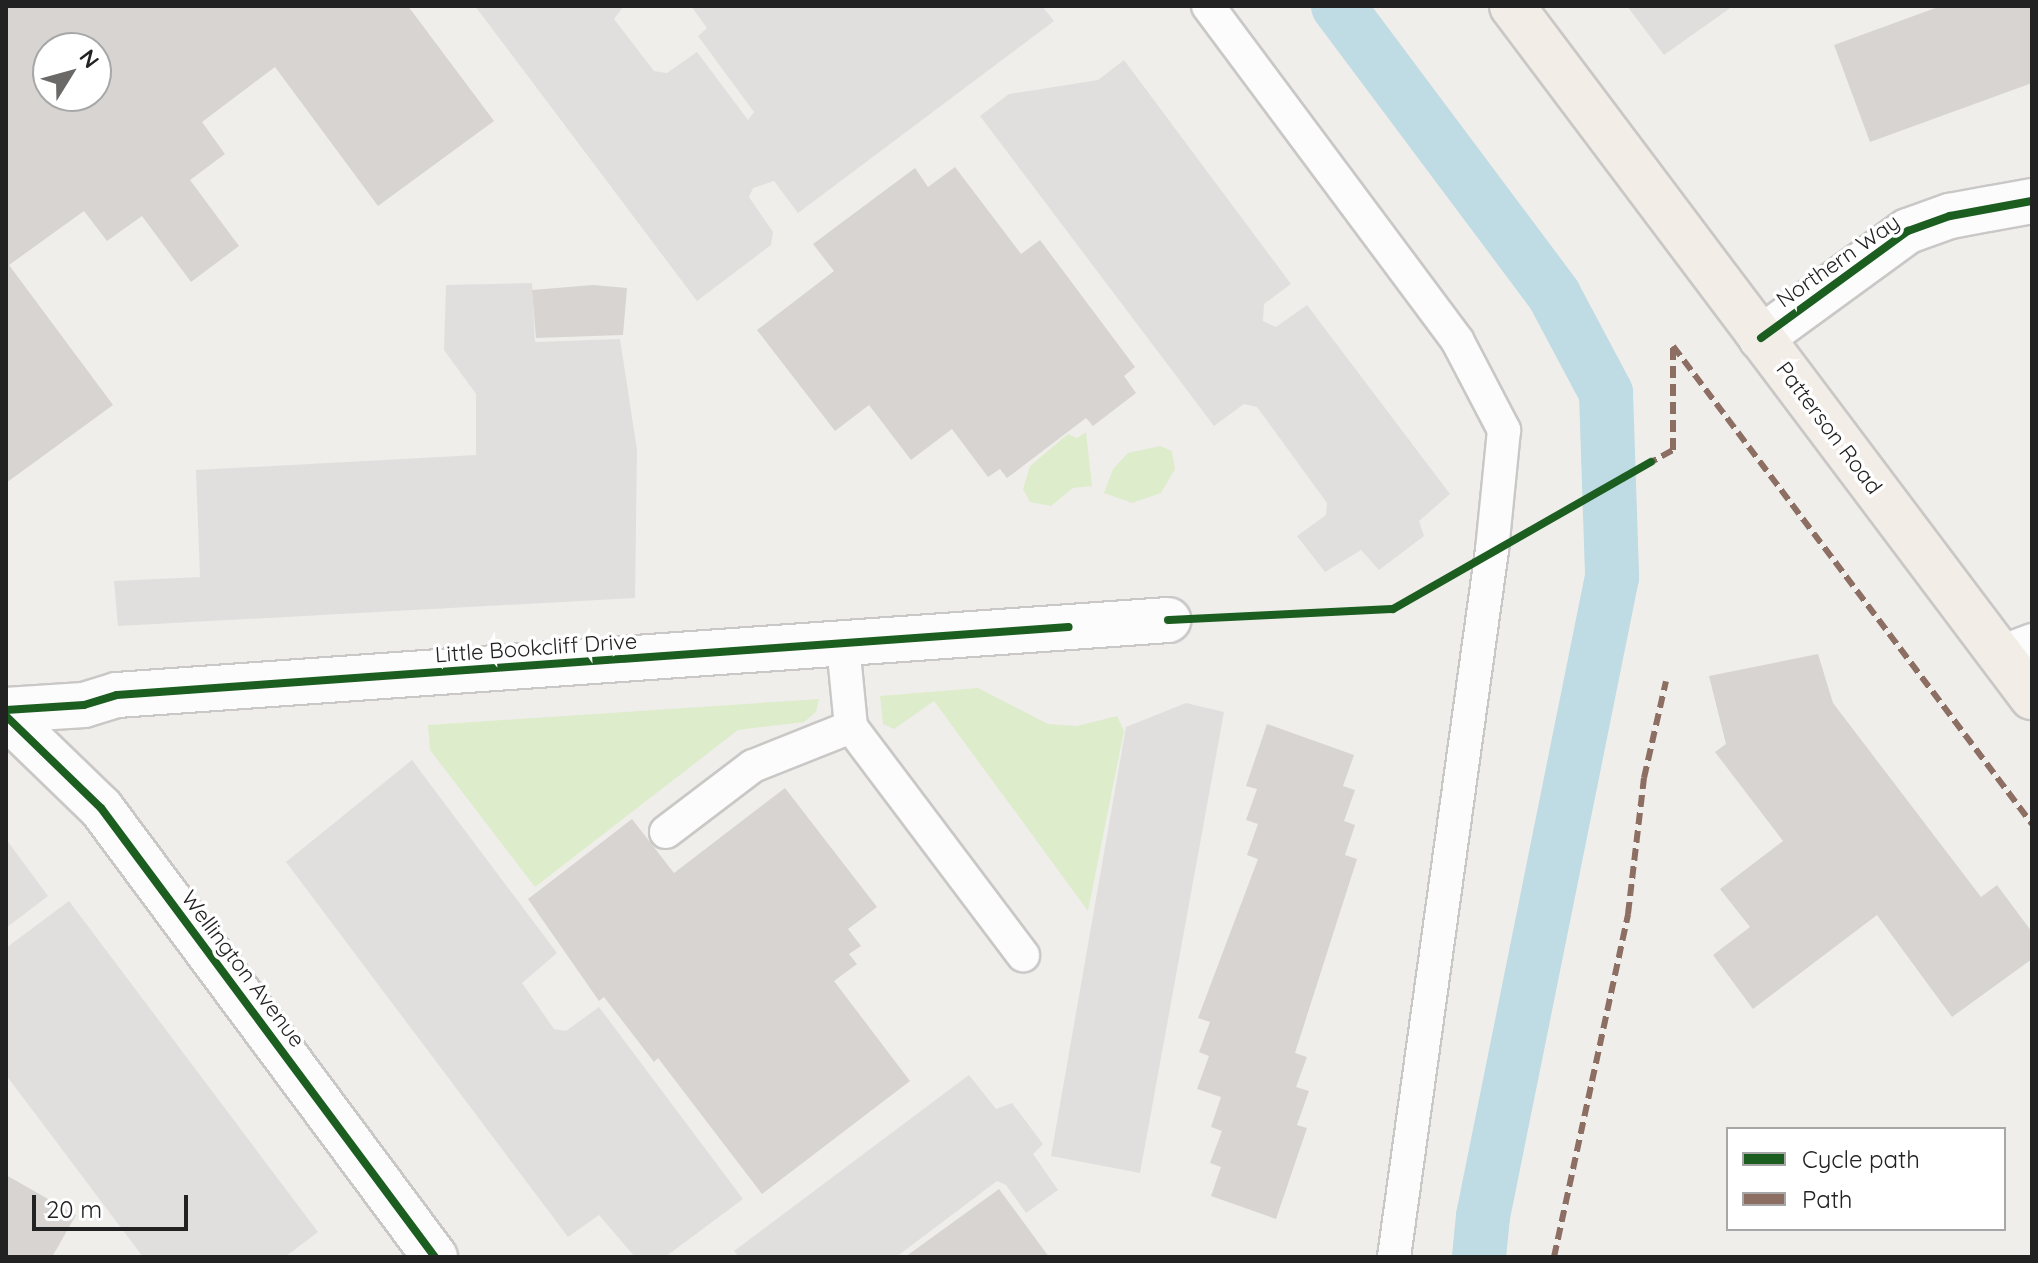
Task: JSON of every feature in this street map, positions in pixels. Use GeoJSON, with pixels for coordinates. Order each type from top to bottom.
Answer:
{"type":"FeatureCollection","features":[{"type":"Feature","properties":{"kind":"main road","name":"Patterson Road"},"geometry":{"type":"LineString","coordinates":[[1512,6],[1761,338],[2015,646],[2032,697]]}},
{"type":"Feature","properties":{"kind":"street","name":"Northern Way"},"geometry":{"type":"LineString","coordinates":[[1761,338],[1908,231],[1950,216],[2032,201]]}},
{"type":"Feature","properties":{"kind":"street","name":"Little Bookcliff Drive"},"geometry":{"type":"LineString","coordinates":[[6,710],[84,705],[117,695],[1168,620]]}},
{"type":"Feature","properties":{"kind":"street","name":"Wellington Avenue"},"geometry":{"type":"LineString","coordinates":[[6,716],[101,808],[435,1257]]}},
{"type":"Feature","properties":{"kind":"lane"},"geometry":{"type":"LineString","coordinates":[[1208,6],[1457,340],[1504,430],[1492,550],[1394,1257]]}},
{"type":"Feature","properties":{"kind":"lane"},"geometry":{"type":"LineString","coordinates":[[843,645],[851,727],[1023,955]]}},
{"type":"Feature","properties":{"kind":"lane"},"geometry":{"type":"LineString","coordinates":[[666,832],[753,766],[851,727]]}},
{"type":"Feature","properties":{"kind":"shaded area"},"geometry":{"type":"Polygon","coordinates":[[[475,6],[624,6],[614,19],[654,71],[667,73],[697,52],[748,120],[754,112],[698,36],[707,28],[691,6],[1042,6],[1054,21],[798,213],[774,181],[753,188],[749,197],[773,232],[771,245],[697,301],[475,6]]]}},
{"type":"Feature","properties":{"kind":"shaded area"},"geometry":{"type":"Polygon","coordinates":[[[1627,6],[1733,6],[1664,55],[1627,6]]]}},
{"type":"Feature","properties":{"kind":"shaded area"},"geometry":{"type":"Polygon","coordinates":[[[1124,60],[1291,284],[1264,304],[1263,321],[1276,327],[1307,305],[1450,494],[1419,521],[1424,536],[1379,570],[1361,550],[1325,572],[1297,536],[1326,515],[1327,503],[1257,407],[1244,404],[1214,426],[980,116],[1009,94],[1098,80],[1124,60]]]}},
{"type":"Feature","properties":{"kind":"shaded area"},"geometry":{"type":"Polygon","coordinates":[[[532,283],[535,342],[620,339],[637,450],[635,598],[118,626],[114,581],[200,577],[196,470],[476,455],[476,394],[444,350],[446,285],[532,283]]]}},
{"type":"Feature","properties":{"kind":"shaded area"},"geometry":{"type":"Polygon","coordinates":[[[1186,703],[1224,712],[1140,1173],[1051,1156],[1126,727],[1186,703]]]}},
{"type":"Feature","properties":{"kind":"shaded area"},"geometry":{"type":"Polygon","coordinates":[[[412,760],[557,953],[522,983],[554,1029],[566,1031],[599,1007],[743,1199],[665,1257],[635,1257],[599,1215],[568,1237],[286,862],[412,760]]]}},
{"type":"Feature","properties":{"kind":"shaded area"},"geometry":{"type":"Polygon","coordinates":[[[6,839],[48,896],[6,928],[6,839]]]}},
{"type":"Feature","properties":{"kind":"shaded area"},"geometry":{"type":"Polygon","coordinates":[[[69,901],[318,1232],[285,1257],[143,1257],[6,1075],[6,948],[69,901]]]}},
{"type":"Feature","properties":{"kind":"shaded area"},"geometry":{"type":"Polygon","coordinates":[[[969,1075],[996,1109],[1012,1103],[1043,1144],[1033,1154],[1058,1190],[1026,1213],[1006,1185],[997,1181],[896,1257],[739,1257],[734,1251],[969,1075]]]}},
{"type":"Feature","properties":{"kind":"green space"},"geometry":{"type":"Polygon","coordinates":[[[1086,432],[1092,486],[1073,488],[1051,506],[1030,502],[1023,489],[1030,466],[1068,434],[1077,438],[1086,432]]]}},
{"type":"Feature","properties":{"kind":"green space"},"geometry":{"type":"Polygon","coordinates":[[[1160,446],[1172,451],[1175,469],[1161,493],[1132,503],[1104,493],[1113,469],[1128,453],[1160,446]]]}},
{"type":"Feature","properties":{"kind":"green space"},"geometry":{"type":"Polygon","coordinates":[[[978,688],[1048,724],[1077,726],[1117,716],[1124,731],[1088,911],[934,701],[894,729],[883,724],[880,696],[978,688]]]}},
{"type":"Feature","properties":{"kind":"green space"},"geometry":{"type":"Polygon","coordinates":[[[819,699],[816,712],[804,722],[738,730],[535,887],[430,750],[428,725],[819,699]]]}},
{"type":"Feature","properties":{"kind":"building"},"geometry":{"type":"Polygon","coordinates":[[[6,6],[408,6],[494,121],[378,206],[275,67],[202,122],[225,154],[190,180],[239,246],[191,282],[142,216],[107,241],[84,211],[9,265],[113,405],[6,483],[6,6]]]}},
{"type":"Feature","properties":{"kind":"building"},"geometry":{"type":"Polygon","coordinates":[[[1941,6],[2032,6],[2032,83],[1870,142],[1834,45],[1941,6]]]}},
{"type":"Feature","properties":{"kind":"building"},"geometry":{"type":"Polygon","coordinates":[[[955,167],[1021,254],[1040,240],[1135,367],[1124,376],[1136,393],[1093,426],[1086,418],[1007,478],[1000,469],[988,477],[952,429],[911,460],[869,405],[835,431],[757,330],[834,271],[813,244],[915,168],[928,187],[955,167]]]}},
{"type":"Feature","properties":{"kind":"building"},"geometry":{"type":"Polygon","coordinates":[[[593,285],[627,288],[623,335],[536,338],[532,290],[593,285]]]}},
{"type":"Feature","properties":{"kind":"building"},"geometry":{"type":"Polygon","coordinates":[[[1818,654],[1833,703],[1981,897],[1997,885],[2032,932],[2032,959],[1952,1017],[1877,915],[1753,1009],[1713,955],[1750,927],[1720,889],[1783,841],[1715,752],[1726,744],[1709,676],[1818,654]]]}},
{"type":"Feature","properties":{"kind":"building"},"geometry":{"type":"Polygon","coordinates":[[[1267,724],[1354,755],[1343,786],[1355,790],[1344,821],[1355,825],[1345,855],[1357,859],[1295,1053],[1307,1057],[1296,1087],[1309,1091],[1297,1125],[1307,1128],[1276,1219],[1211,1196],[1221,1167],[1210,1163],[1222,1131],[1211,1127],[1221,1097],[1197,1089],[1209,1056],[1199,1052],[1210,1022],[1198,1018],[1258,859],[1247,855],[1258,824],[1246,820],[1257,789],[1246,786],[1267,724]]]}},
{"type":"Feature","properties":{"kind":"building"},"geometry":{"type":"Polygon","coordinates":[[[785,788],[877,907],[848,929],[861,946],[849,954],[857,964],[834,981],[910,1081],[762,1194],[658,1058],[654,1062],[604,997],[599,1001],[528,899],[632,819],[674,873],[785,788]]]}},
{"type":"Feature","properties":{"kind":"building"},"geometry":{"type":"Polygon","coordinates":[[[6,1175],[76,1215],[52,1257],[6,1257],[6,1175]]]}},
{"type":"Feature","properties":{"kind":"building"},"geometry":{"type":"Polygon","coordinates":[[[999,1189],[1049,1257],[905,1257],[999,1189]]]}},
{"type":"Feature","properties":{"kind":"waterway"},"geometry":{"type":"LineString","coordinates":[[1338,6],[1554,295],[1606,393],[1612,577],[1483,1216],[1479,1257]]}},
{"type":"Feature","properties":{"kind":"marked path"},"geometry":{"type":"LineString","coordinates":[[1673,346],[2032,824]]}},
{"type":"Feature","properties":{"kind":"marked path"},"geometry":{"type":"LineString","coordinates":[[1646,465],[1673,450],[1673,346]]}},
{"type":"Feature","properties":{"kind":"marked path"},"geometry":{"type":"LineString","coordinates":[[1554,1257],[1628,914],[1644,778],[1666,681]]}},
{"type":"Feature","properties":{"kind":"cycle path"},"geometry":{"type":"LineString","coordinates":[[1761,338],[1908,231],[1950,216],[2032,201]]}},
{"type":"Feature","properties":{"kind":"cycle path"},"geometry":{"type":"LineString","coordinates":[[1168,620],[1393,609],[1651,462]]}},
{"type":"Feature","properties":{"kind":"cycle path"},"geometry":{"type":"LineString","coordinates":[[6,710],[84,705],[117,695],[1069,627]]}},
{"type":"Feature","properties":{"kind":"cycle path"},"geometry":{"type":"LineString","coordinates":[[6,716],[101,808],[435,1257]]}}]}
